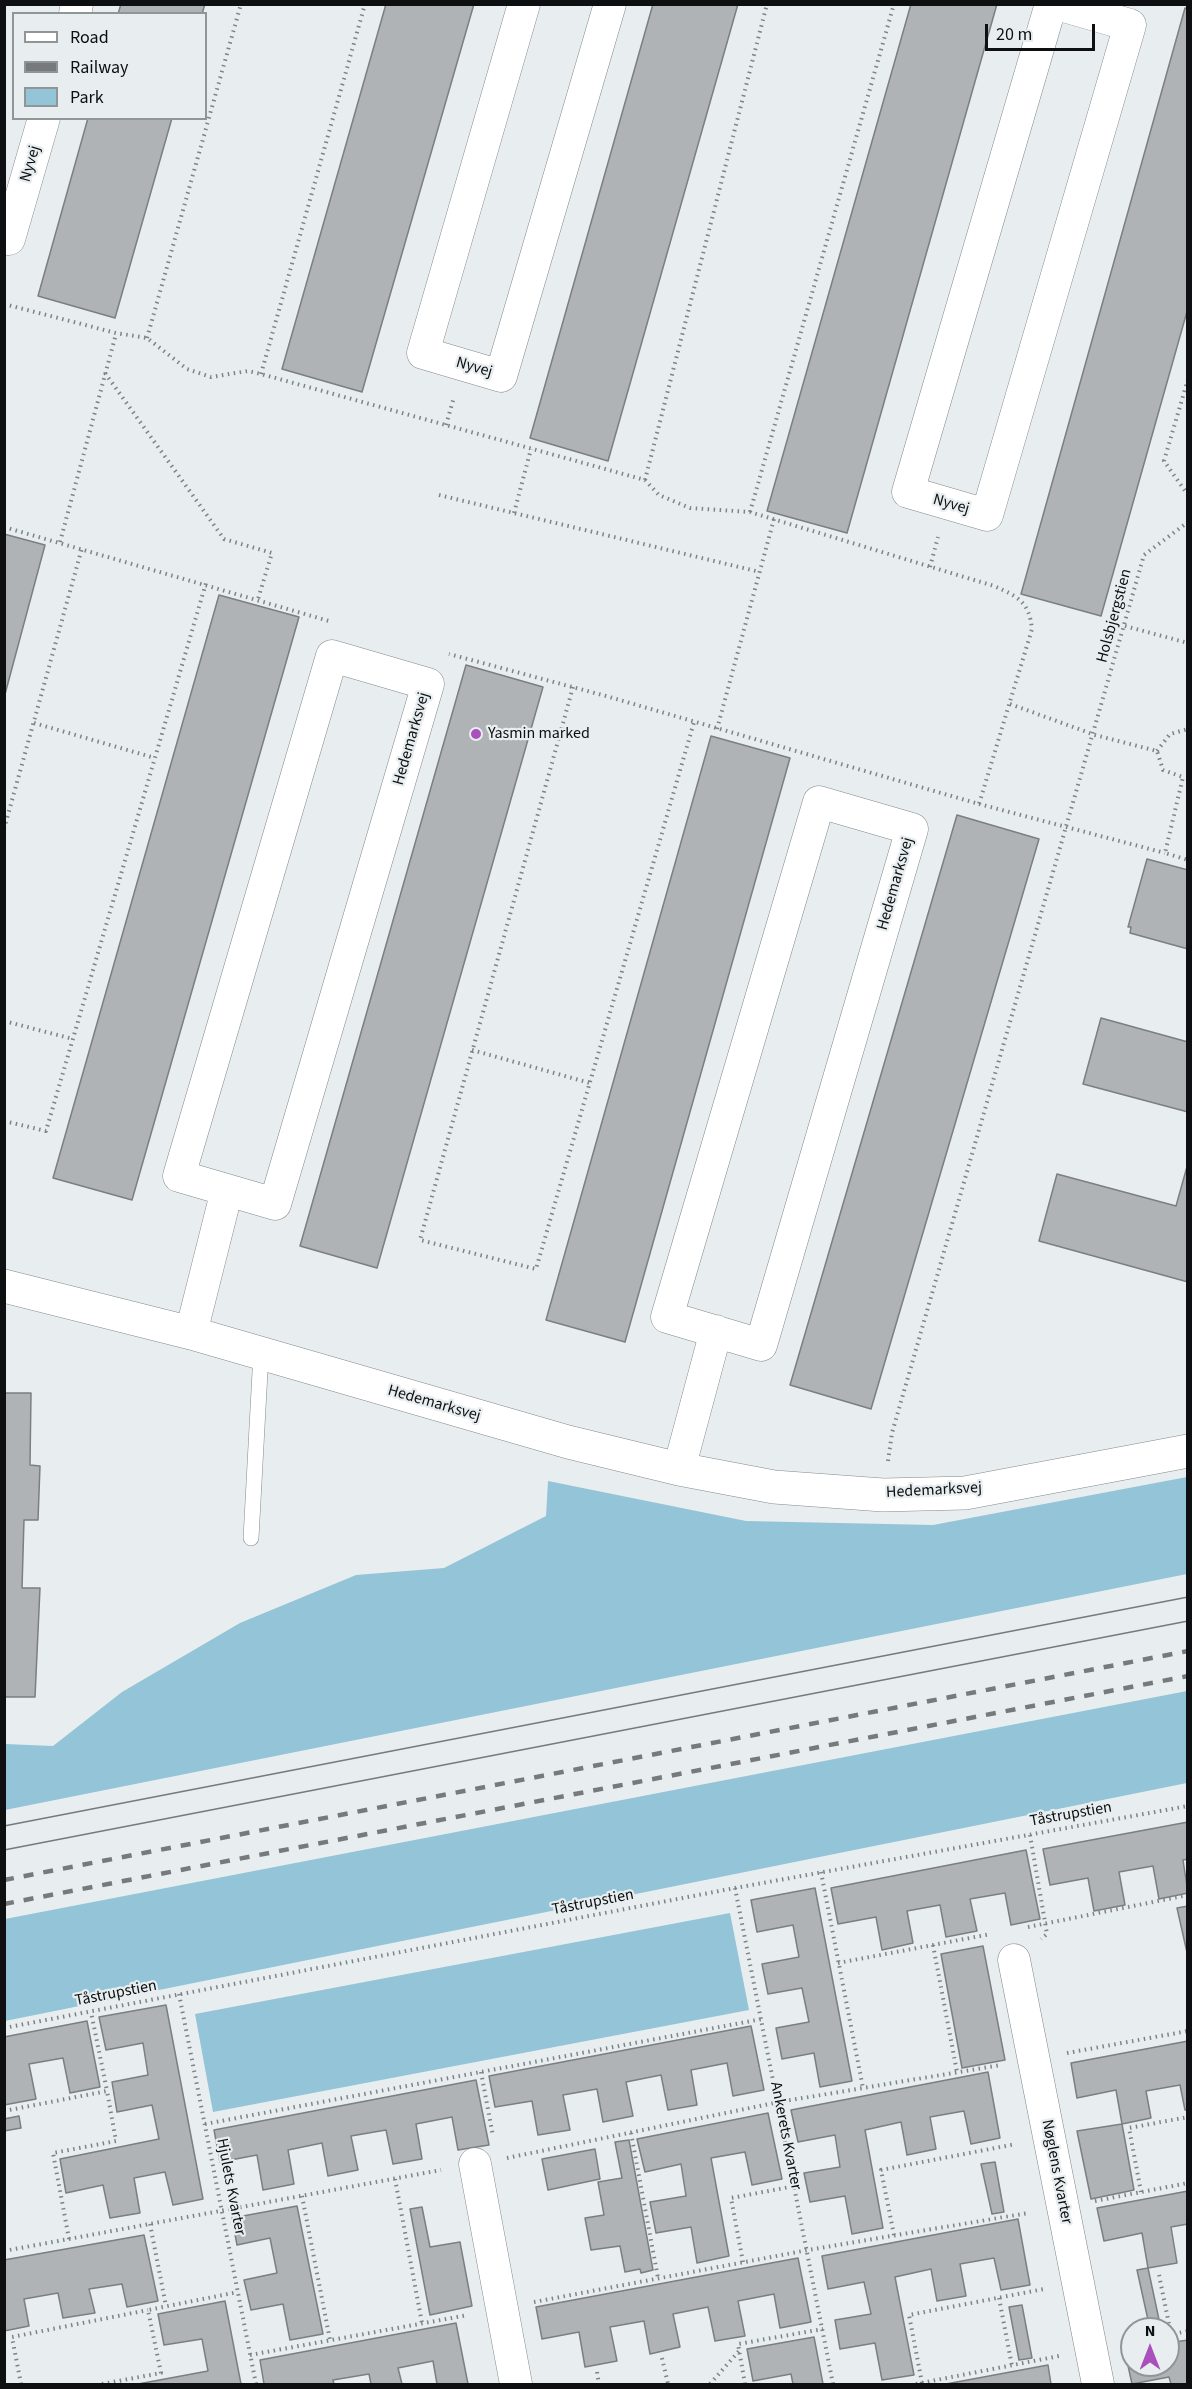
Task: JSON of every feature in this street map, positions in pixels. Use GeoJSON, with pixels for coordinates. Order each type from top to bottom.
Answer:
{"type":"FeatureCollection","features":[{"type":"Feature","properties":{"kind":"street","name":"Nyvej"},"geometry":{"type":"LineString","coordinates":[[524,4],[423,353],[501,376],[610,4]]}},
{"type":"Feature","properties":{"kind":"street","name":"Nyvej"},"geometry":{"type":"LineString","coordinates":[[1051,4],[908,492],[987,515],[1130,25],[1091,9],[1057,4]]}},
{"type":"Feature","properties":{"kind":"street","name":"Nyvej"},"geometry":{"type":"LineString","coordinates":[[4,238],[9,239],[43,120]]}},
{"type":"Feature","properties":{"kind":"street","name":"Hedemarksvej"},"geometry":{"type":"LineString","coordinates":[[332,656],[428,684],[274,1204],[227,1190],[179,1176],[332,656]]}},
{"type":"Feature","properties":{"kind":"street","name":"Hedemarksvej"},"geometry":{"type":"LineString","coordinates":[[819,802],[912,829],[761,1345],[716,1331],[667,1317],[819,802]]}},
{"type":"Feature","properties":{"kind":"street"},"geometry":{"type":"LineString","coordinates":[[191,1333],[227,1190]]}},
{"type":"Feature","properties":{"kind":"street","name":"Hedemarksvej"},"geometry":{"type":"LineString","coordinates":[[4,1286],[191,1333],[568,1442],[679,1469],[774,1487],[883,1495],[965,1493],[1188,1452]]}},
{"type":"Feature","properties":{"kind":"street"},"geometry":{"type":"LineString","coordinates":[[679,1469],[716,1331]]}},
{"type":"Feature","properties":{"kind":"street","name":"Nøglens Kvarter"},"geometry":{"type":"LineString","coordinates":[[1014,1960],[1098,2385]]}},
{"type":"Feature","properties":{"kind":"street"},"geometry":{"type":"LineString","coordinates":[[486,2162],[502,2308],[516,2385]]}},
{"type":"Feature","properties":{"kind":"lane"},"geometry":{"type":"LineString","coordinates":[[250,1538],[261,1353]]}},
{"type":"Feature","properties":{"kind":"path"},"geometry":{"type":"LineString","coordinates":[[147,338],[241,4]]}},
{"type":"Feature","properties":{"kind":"path"},"geometry":{"type":"LineString","coordinates":[[261,374],[364,4]]}},
{"type":"Feature","properties":{"kind":"path"},"geometry":{"type":"LineString","coordinates":[[645,480],[767,4]]}},
{"type":"Feature","properties":{"kind":"path"},"geometry":{"type":"LineString","coordinates":[[750,512],[894,4]]}},
{"type":"Feature","properties":{"kind":"path"},"geometry":{"type":"LineString","coordinates":[[4,303],[116,333],[147,338],[187,369],[203,374],[212,376],[249,371],[261,374],[645,480],[659,495],[690,508],[750,512],[994,586],[1016,596],[1030,611],[1032,630],[979,804]]}},
{"type":"Feature","properties":{"kind":"path"},"geometry":{"type":"LineString","coordinates":[[60,542],[116,333]]}},
{"type":"Feature","properties":{"kind":"path"},"geometry":{"type":"LineString","coordinates":[[105,373],[225,539],[272,553],[258,599]]}},
{"type":"Feature","properties":{"kind":"path"},"geometry":{"type":"LineString","coordinates":[[1188,379],[1164,461],[1188,495]]}},
{"type":"Feature","properties":{"kind":"path"},"geometry":{"type":"LineString","coordinates":[[514,513],[531,449]]}},
{"type":"Feature","properties":{"kind":"path"},"geometry":{"type":"LineString","coordinates":[[439,495],[759,572]]}},
{"type":"Feature","properties":{"kind":"path"},"geometry":{"type":"LineString","coordinates":[[717,729],[774,519]]}},
{"type":"Feature","properties":{"kind":"path","name":"Holsbjergstien"},"geometry":{"type":"LineString","coordinates":[[883,1495],[892,1433],[1095,735],[1144,555],[1188,522]]}},
{"type":"Feature","properties":{"kind":"path"},"geometry":{"type":"LineString","coordinates":[[4,526],[334,622]]}},
{"type":"Feature","properties":{"kind":"path"},"geometry":{"type":"LineString","coordinates":[[4,829],[82,548]]}},
{"type":"Feature","properties":{"kind":"path"},"geometry":{"type":"LineString","coordinates":[[4,1121],[46,1131],[206,583]]}},
{"type":"Feature","properties":{"kind":"path"},"geometry":{"type":"LineString","coordinates":[[1125,626],[1188,643]]}},
{"type":"Feature","properties":{"kind":"path"},"geometry":{"type":"LineString","coordinates":[[446,654],[573,687],[1067,829],[1188,860]]}},
{"type":"Feature","properties":{"kind":"path"},"geometry":{"type":"LineString","coordinates":[[573,687],[420,1240],[536,1269],[694,722]]}},
{"type":"Feature","properties":{"kind":"path"},"geometry":{"type":"LineString","coordinates":[[1010,704],[1095,735],[1157,751]]}},
{"type":"Feature","properties":{"kind":"path"},"geometry":{"type":"LineString","coordinates":[[34,723],[155,758]]}},
{"type":"Feature","properties":{"kind":"path"},"geometry":{"type":"LineString","coordinates":[[1157,751],[1170,734],[1188,729]]}},
{"type":"Feature","properties":{"kind":"path"},"geometry":{"type":"LineString","coordinates":[[1157,751],[1163,770],[1183,777],[1165,853]]}},
{"type":"Feature","properties":{"kind":"path"},"geometry":{"type":"LineString","coordinates":[[4,1022],[73,1039]]}},
{"type":"Feature","properties":{"kind":"path"},"geometry":{"type":"LineString","coordinates":[[472,1050],[590,1083]]}},
{"type":"Feature","properties":{"kind":"path","name":"Tåstrupstien"},"geometry":{"type":"LineString","coordinates":[[4,2028],[820,1872],[1188,1806]]}},
{"type":"Feature","properties":{"kind":"path"},"geometry":{"type":"LineString","coordinates":[[1030,1835],[1047,1934]]}},
{"type":"Feature","properties":{"kind":"path"},"geometry":{"type":"LineString","coordinates":[[820,1872],[863,2088]]}},
{"type":"Feature","properties":{"kind":"path","name":"Ankerets Kvarter"},"geometry":{"type":"LineString","coordinates":[[735,1888],[833,2385]]}},
{"type":"Feature","properties":{"kind":"path"},"geometry":{"type":"LineString","coordinates":[[933,1945],[957,2072]]}},
{"type":"Feature","properties":{"kind":"path","name":"Hjulets Kvarter"},"geometry":{"type":"LineString","coordinates":[[179,1994],[256,2385]]}},
{"type":"Feature","properties":{"kind":"path"},"geometry":{"type":"LineString","coordinates":[[69,2239],[53,2153],[116,2141],[91,2011]]}},
{"type":"Feature","properties":{"kind":"path"},"geometry":{"type":"LineString","coordinates":[[205,2124],[762,2019]]}},
{"type":"Feature","properties":{"kind":"path"},"geometry":{"type":"LineString","coordinates":[[4,2251],[486,2162],[779,2102],[1188,2031]]}},
{"type":"Feature","properties":{"kind":"path"},"geometry":{"type":"LineString","coordinates":[[481,2072],[486,2162]]}},
{"type":"Feature","properties":{"kind":"path"},"geometry":{"type":"LineString","coordinates":[[4,2111],[106,2091]]}},
{"type":"Feature","properties":{"kind":"path"},"geometry":{"type":"LineString","coordinates":[[1141,2192],[1129,2128],[1188,2117]]}},
{"type":"Feature","properties":{"kind":"path"},"geometry":{"type":"LineString","coordinates":[[631,2133],[658,2278]]}},
{"type":"Feature","properties":{"kind":"path"},"geometry":{"type":"LineString","coordinates":[[894,2235],[881,2170],[1049,2138]]}},
{"type":"Feature","properties":{"kind":"path"},"geometry":{"type":"LineString","coordinates":[[395,2179],[422,2323]]}},
{"type":"Feature","properties":{"kind":"path"},"geometry":{"type":"LineString","coordinates":[[250,2355],[808,2250],[1063,2207],[1188,2183]]}},
{"type":"Feature","properties":{"kind":"path"},"geometry":{"type":"LineString","coordinates":[[743,2262],[731,2198],[795,2186]]}},
{"type":"Feature","properties":{"kind":"path"},"geometry":{"type":"LineString","coordinates":[[302,2196],[330,2340]]}},
{"type":"Feature","properties":{"kind":"path"},"geometry":{"type":"LineString","coordinates":[[150,2224],[166,2306]]}},
{"type":"Feature","properties":{"kind":"path"},"geometry":{"type":"LineString","coordinates":[[1159,2275],[1167,2317]]}},
{"type":"Feature","properties":{"kind":"path"},"geometry":{"type":"LineString","coordinates":[[922,2383],[909,2315],[1077,2282]]}},
{"type":"Feature","properties":{"kind":"path"},"geometry":{"type":"LineString","coordinates":[[21,2385],[12,2337],[238,2292]]}},
{"type":"Feature","properties":{"kind":"path"},"geometry":{"type":"LineString","coordinates":[[999,2298],[1012,2366]]}},
{"type":"Feature","properties":{"kind":"path"},"geometry":{"type":"LineString","coordinates":[[102,2385],[161,2373],[148,2310]]}},
{"type":"Feature","properties":{"kind":"path"},"geometry":{"type":"LineString","coordinates":[[745,2385],[738,2344],[823,2329]]}},
{"type":"Feature","properties":{"kind":"path"},"geometry":{"type":"LineString","coordinates":[[916,2385],[1091,2350]]}},
{"type":"Feature","properties":{"kind":"path"},"geometry":{"type":"LineString","coordinates":[[710,2385],[739,2351]]}},
{"type":"Feature","properties":{"kind":"path"},"geometry":{"type":"LineString","coordinates":[[662,2358],[668,2385]]}},
{"type":"Feature","properties":{"kind":"path"},"geometry":{"type":"LineString","coordinates":[[597,2372],[599,2385]]}},
{"type":"Feature","properties":{"kind":"green space"},"geometry":{"type":"Polygon","coordinates":[[[1187,1477],[1187,1574],[5,1810],[5,1744],[53,1746],[122,1692],[240,1623],[356,1575],[444,1568],[546,1516],[548,1481],[746,1521],[933,1525],[1187,1477]]]}},
{"type":"Feature","properties":{"kind":"green space"},"geometry":{"type":"Polygon","coordinates":[[[1187,1691],[1187,1783],[5,2021],[5,1919],[1187,1691]]]}},
{"type":"Feature","properties":{"kind":"green space"},"geometry":{"type":"Polygon","coordinates":[[[730,1913],[749,2010],[213,2112],[195,2014],[730,1913]]]}},
{"type":"Feature","properties":{"kind":"building"},"geometry":{"type":"Polygon","coordinates":[[[121,4],[205,4],[203,12],[119,12],[121,4]]]}},
{"type":"Feature","properties":{"kind":"building"},"geometry":{"type":"Polygon","coordinates":[[[386,4],[474,4],[362,392],[282,369],[386,4]]]}},
{"type":"Feature","properties":{"kind":"building"},"geometry":{"type":"Polygon","coordinates":[[[653,4],[738,4],[608,461],[530,438],[653,4]]]}},
{"type":"Feature","properties":{"kind":"building"},"geometry":{"type":"Polygon","coordinates":[[[911,4],[997,4],[847,533],[767,511],[911,4]]]}},
{"type":"Feature","properties":{"kind":"building"},"geometry":{"type":"Polygon","coordinates":[[[1185,8],[1188,9],[1188,308],[1101,616],[1021,594],[1185,8]]]}},
{"type":"Feature","properties":{"kind":"building"},"geometry":{"type":"Polygon","coordinates":[[[87,120],[171,120],[115,318],[38,296],[87,120]]]}},
{"type":"Feature","properties":{"kind":"building"},"geometry":{"type":"Polygon","coordinates":[[[4,534],[45,545],[4,698],[4,534]]]}},
{"type":"Feature","properties":{"kind":"building"},"geometry":{"type":"Polygon","coordinates":[[[219,595],[299,617],[132,1200],[53,1178],[219,595]]]}},
{"type":"Feature","properties":{"kind":"building"},"geometry":{"type":"Polygon","coordinates":[[[466,665],[543,687],[377,1268],[300,1246],[466,665]]]}},
{"type":"Feature","properties":{"kind":"building"},"geometry":{"type":"Polygon","coordinates":[[[711,736],[790,758],[625,1342],[546,1320],[711,736]]]}},
{"type":"Feature","properties":{"kind":"building"},"geometry":{"type":"Polygon","coordinates":[[[957,815],[1039,839],[871,1409],[790,1385],[957,815]]]}},
{"type":"Feature","properties":{"kind":"building"},"geometry":{"type":"Polygon","coordinates":[[[1147,859],[1188,870],[1188,949],[1130,933],[1131,927],[1128,927],[1147,859]]]}},
{"type":"Feature","properties":{"kind":"building"},"geometry":{"type":"Polygon","coordinates":[[[1101,1018],[1188,1042],[1188,1112],[1083,1084],[1101,1018]]]}},
{"type":"Feature","properties":{"kind":"building"},"geometry":{"type":"Polygon","coordinates":[[[1188,1163],[1188,1282],[1039,1241],[1057,1174],[1176,1206],[1188,1163]]]}},
{"type":"Feature","properties":{"kind":"building"},"geometry":{"type":"Polygon","coordinates":[[[4,1393],[31,1393],[30,1465],[40,1466],[38,1520],[24,1520],[22,1588],[40,1588],[35,1697],[4,1697],[4,1393]]]}},
{"type":"Feature","properties":{"kind":"building"},"geometry":{"type":"Polygon","coordinates":[[[1188,1822],[1188,1859],[1183,1860],[1188,1893],[1159,1899],[1153,1866],[1119,1872],[1125,1905],[1094,1911],[1088,1878],[1050,1885],[1043,1849],[1188,1822]]]}},
{"type":"Feature","properties":{"kind":"building"},"geometry":{"type":"Polygon","coordinates":[[[1026,1850],[1040,1919],[1011,1925],[1005,1893],[970,1899],[977,1931],[946,1937],[940,1905],[907,1911],[913,1943],[882,1950],[876,1917],[838,1924],[831,1888],[1026,1850]]]}},
{"type":"Feature","properties":{"kind":"building"},"geometry":{"type":"Polygon","coordinates":[[[815,1888],[852,2081],[820,2087],[814,2053],[782,2059],[776,2028],[809,2022],[802,1988],[768,1994],[762,1964],[799,1957],[793,1925],[757,1932],[751,1900],[815,1888]]]}},
{"type":"Feature","properties":{"kind":"building"},"geometry":{"type":"Polygon","coordinates":[[[1188,1906],[1188,1957],[1177,1908],[1188,1906]]]}},
{"type":"Feature","properties":{"kind":"building"},"geometry":{"type":"Polygon","coordinates":[[[983,1946],[1005,2060],[962,2068],[941,1954],[983,1946]]]}},
{"type":"Feature","properties":{"kind":"building"},"geometry":{"type":"Polygon","coordinates":[[[166,2005],[203,2199],[173,2205],[165,2172],[134,2178],[140,2213],[110,2218],[103,2185],[66,2193],[60,2159],[159,2139],[152,2105],[117,2112],[112,2082],[148,2075],[143,2043],[106,2050],[99,2017],[166,2005]]]}},
{"type":"Feature","properties":{"kind":"building"},"geometry":{"type":"Polygon","coordinates":[[[87,2021],[100,2087],[70,2093],[63,2058],[29,2064],[36,2099],[4,2105],[4,2037],[87,2021]]]}},
{"type":"Feature","properties":{"kind":"building"},"geometry":{"type":"Polygon","coordinates":[[[751,2026],[764,2090],[733,2096],[727,2063],[691,2070],[697,2105],[668,2110],[661,2075],[626,2082],[633,2116],[603,2122],[597,2089],[563,2095],[570,2130],[538,2135],[532,2101],[495,2107],[489,2076],[751,2026]]]}},
{"type":"Feature","properties":{"kind":"building"},"geometry":{"type":"Polygon","coordinates":[[[1188,2041],[1188,2110],[1185,2110],[1180,2085],[1146,2091],[1151,2118],[1122,2124],[1116,2090],[1077,2098],[1071,2063],[1188,2041]]]}},
{"type":"Feature","properties":{"kind":"building"},"geometry":{"type":"Polygon","coordinates":[[[988,2072],[1000,2138],[971,2144],[964,2111],[930,2117],[936,2149],[907,2155],[901,2122],[865,2130],[883,2228],[852,2234],[845,2196],[810,2202],[804,2173],[840,2167],[835,2135],[798,2142],[791,2110],[988,2072]]]}},
{"type":"Feature","properties":{"kind":"building"},"geometry":{"type":"Polygon","coordinates":[[[476,2080],[489,2145],[458,2150],[452,2117],[416,2124],[422,2159],[393,2164],[386,2130],[351,2136],[358,2170],[328,2176],[322,2143],[288,2150],[294,2184],[263,2190],[257,2155],[220,2162],[214,2130],[476,2080]]]}},
{"type":"Feature","properties":{"kind":"building"},"geometry":{"type":"Polygon","coordinates":[[[768,2113],[782,2179],[752,2185],[745,2152],[711,2158],[729,2256],[697,2263],[691,2227],[656,2233],[650,2202],[686,2196],[681,2164],[645,2172],[637,2139],[768,2113]]]}},
{"type":"Feature","properties":{"kind":"building"},"geometry":{"type":"Polygon","coordinates":[[[19,2116],[21,2128],[4,2131],[4,2119],[19,2116]]]}},
{"type":"Feature","properties":{"kind":"building"},"geometry":{"type":"Polygon","coordinates":[[[1122,2124],[1134,2190],[1091,2199],[1077,2131],[1122,2124]]]}},
{"type":"Feature","properties":{"kind":"building"},"geometry":{"type":"Polygon","coordinates":[[[629,2140],[653,2270],[641,2273],[640,2269],[625,2272],[620,2246],[591,2250],[585,2218],[604,2215],[598,2182],[622,2178],[615,2142],[629,2140]]]}},
{"type":"Feature","properties":{"kind":"building"},"geometry":{"type":"Polygon","coordinates":[[[595,2149],[600,2179],[548,2190],[542,2159],[595,2149]]]}},
{"type":"Feature","properties":{"kind":"building"},"geometry":{"type":"Polygon","coordinates":[[[995,2162],[1004,2212],[992,2214],[981,2164],[995,2162]]]}},
{"type":"Feature","properties":{"kind":"building"},"geometry":{"type":"Polygon","coordinates":[[[1188,2191],[1188,2224],[1171,2227],[1177,2263],[1148,2268],[1142,2233],[1104,2241],[1097,2208],[1188,2191]]]}},
{"type":"Feature","properties":{"kind":"building"},"geometry":{"type":"Polygon","coordinates":[[[297,2206],[323,2334],[290,2340],[283,2304],[251,2310],[244,2280],[277,2273],[270,2238],[237,2245],[232,2218],[297,2206]]]}},
{"type":"Feature","properties":{"kind":"building"},"geometry":{"type":"Polygon","coordinates":[[[422,2207],[430,2247],[460,2242],[472,2306],[430,2315],[410,2209],[422,2207]]]}},
{"type":"Feature","properties":{"kind":"building"},"geometry":{"type":"Polygon","coordinates":[[[1018,2219],[1030,2285],[1001,2290],[994,2258],[960,2264],[966,2296],[937,2301],[931,2269],[895,2277],[914,2375],[882,2380],[875,2343],[840,2349],[835,2320],[871,2314],[864,2282],[828,2289],[822,2256],[1018,2219]]]}},
{"type":"Feature","properties":{"kind":"building"},"geometry":{"type":"Polygon","coordinates":[[[144,2235],[158,2301],[127,2307],[122,2284],[89,2289],[95,2313],[63,2318],[58,2293],[24,2299],[29,2326],[4,2331],[4,2260],[144,2235]]]}},
{"type":"Feature","properties":{"kind":"building"},"geometry":{"type":"Polygon","coordinates":[[[798,2258],[811,2322],[780,2328],[774,2294],[738,2301],[745,2336],[715,2341],[708,2307],[673,2314],[680,2347],[650,2354],[644,2321],[610,2327],[617,2361],[585,2367],[579,2332],[542,2339],[536,2307],[798,2258]]]}},
{"type":"Feature","properties":{"kind":"building"},"geometry":{"type":"Polygon","coordinates":[[[1148,2268],[1158,2317],[1147,2317],[1137,2270],[1148,2268]]]}},
{"type":"Feature","properties":{"kind":"building"},"geometry":{"type":"Polygon","coordinates":[[[225,2301],[241,2384],[138,2384],[208,2371],[202,2339],[164,2345],[158,2314],[225,2301]]]}},
{"type":"Feature","properties":{"kind":"building"},"geometry":{"type":"Polygon","coordinates":[[[1022,2305],[1032,2358],[1019,2360],[1009,2307],[1022,2305]]]}},
{"type":"Feature","properties":{"kind":"building"},"geometry":{"type":"Polygon","coordinates":[[[456,2323],[468,2384],[437,2384],[433,2361],[398,2368],[402,2384],[371,2384],[369,2374],[333,2380],[334,2384],[264,2384],[260,2360],[456,2323]]]}},
{"type":"Feature","properties":{"kind":"building"},"geometry":{"type":"Polygon","coordinates":[[[814,2337],[823,2384],[793,2384],[791,2374],[753,2381],[747,2349],[814,2337]]]}},
{"type":"Feature","properties":{"kind":"building"},"geometry":{"type":"Polygon","coordinates":[[[1188,2340],[1188,2384],[1171,2384],[1169,2377],[1180,2377],[1180,2341],[1188,2340]]]}},
{"type":"Feature","properties":{"kind":"building"},"geometry":{"type":"Polygon","coordinates":[[[1048,2365],[1051,2384],[946,2384],[1048,2365]]]}},
{"type":"Feature","properties":{"kind":"building"},"geometry":{"type":"Polygon","coordinates":[[[1130,2377],[1169,2377],[1132,2384],[1130,2377]]]}},
{"type":"Feature","properties":{"kind":"tram line"},"geometry":{"type":"LineString","coordinates":[[4,1826],[1188,1597]]}},
{"type":"Feature","properties":{"kind":"tram line"},"geometry":{"type":"LineString","coordinates":[[4,1850],[1188,1621]]}},
{"type":"Feature","properties":{"kind":"railway"},"geometry":{"type":"LineString","coordinates":[[4,1880],[1188,1651]]}},
{"type":"Feature","properties":{"kind":"railway"},"geometry":{"type":"LineString","coordinates":[[4,1904],[1188,1676]]}},
{"type":"Feature","properties":{"kind":"place","name":"Yasmin marked"},"geometry":{"type":"Point","coordinates":[476,734]}}]}
